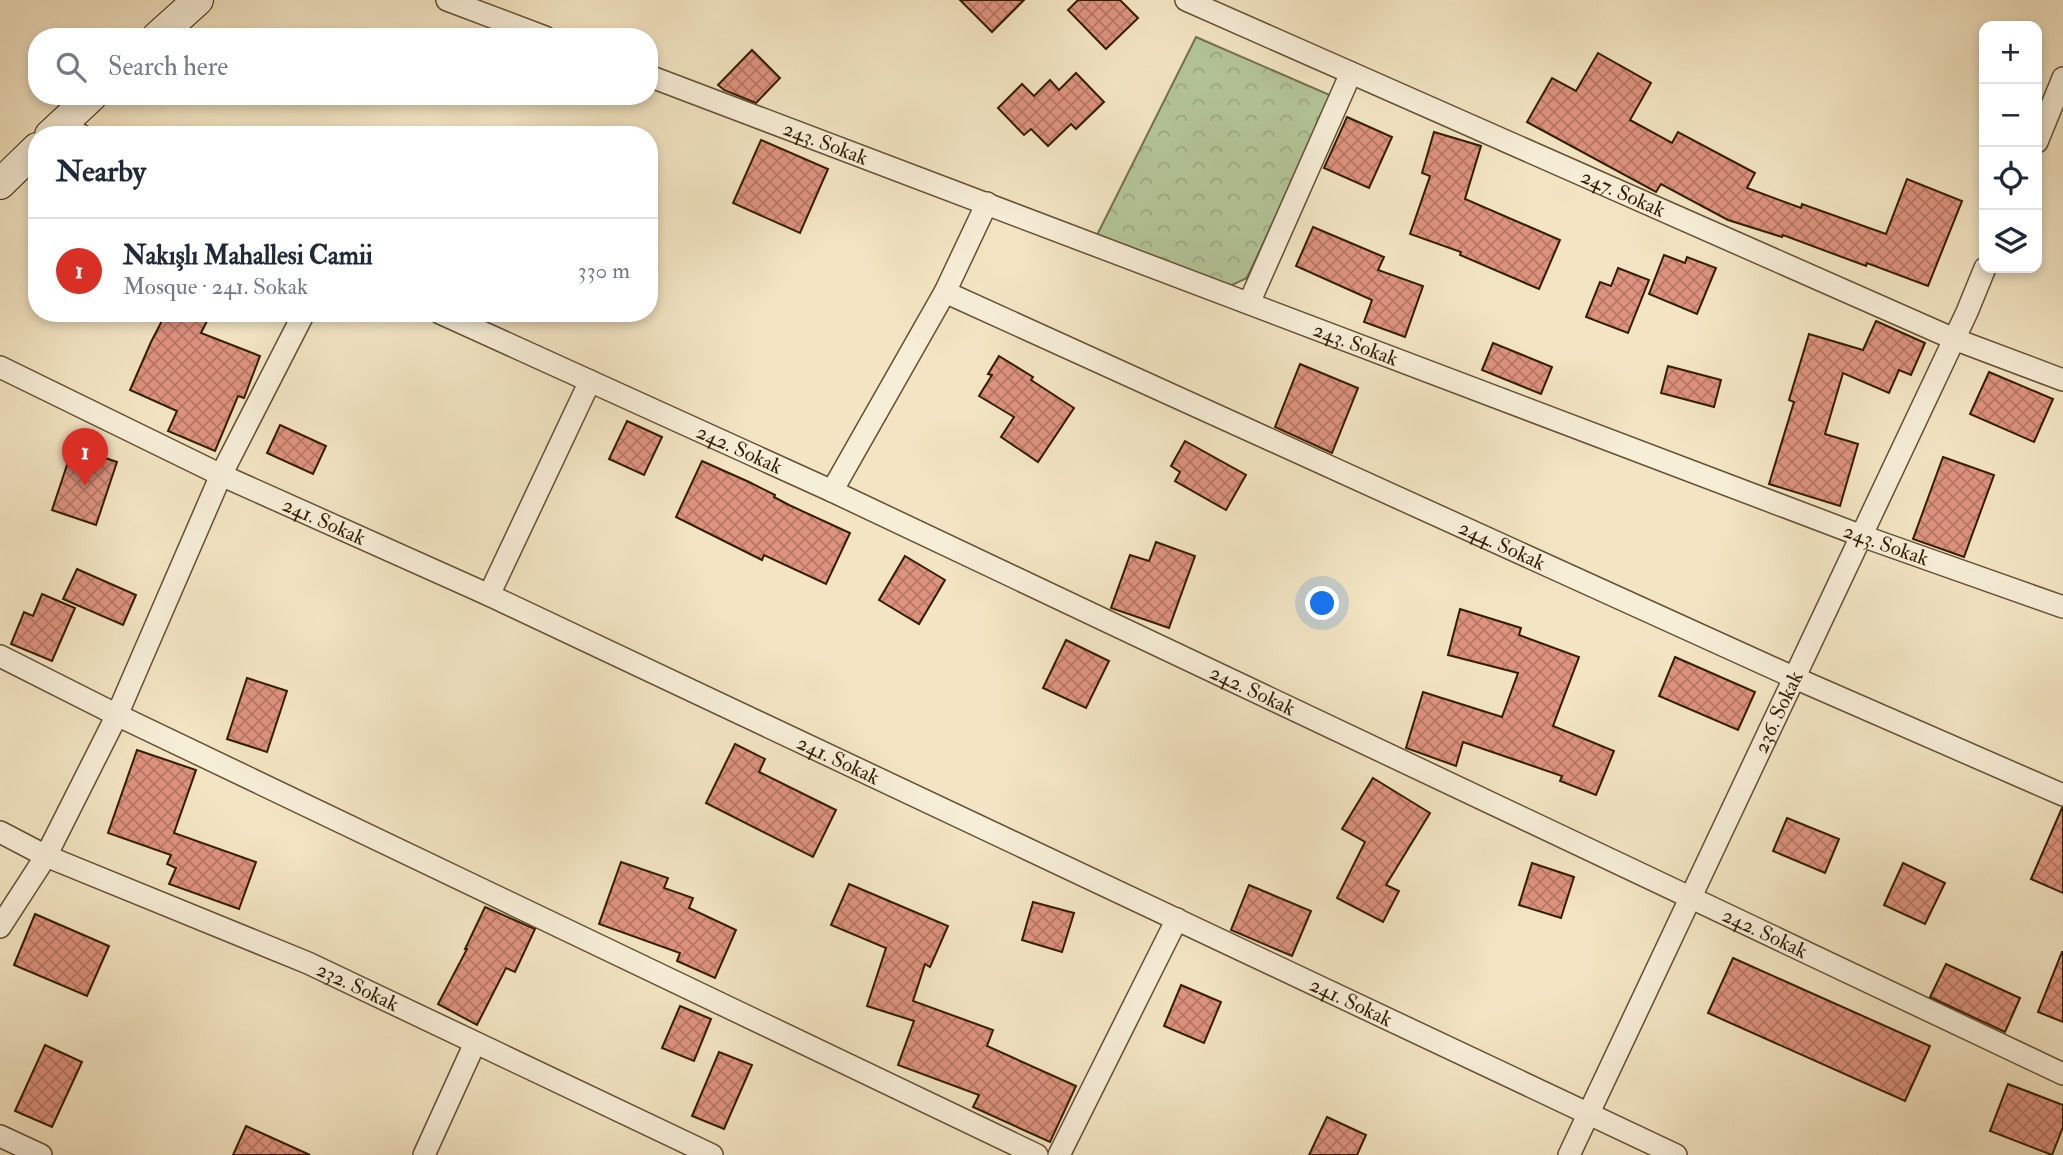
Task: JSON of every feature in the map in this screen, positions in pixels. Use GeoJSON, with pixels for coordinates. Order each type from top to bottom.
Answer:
{"type":"FeatureCollection","features":[{"type":"Feature","properties":{"kind":"main road"},"geometry":{"type":"LineString","coordinates":[[168,28],[198,0]]}},
{"type":"Feature","properties":{"kind":"main road"},"geometry":{"type":"LineString","coordinates":[[68,126],[85,105]]}},
{"type":"Feature","properties":{"kind":"main road"},"geometry":{"type":"LineString","coordinates":[[0,184],[28,157]]}},
{"type":"Feature","properties":{"kind":"street"},"geometry":{"type":"LineString","coordinates":[[447,0],[521,28]]}},
{"type":"Feature","properties":{"kind":"street","name":"247. Sokak"},"geometry":{"type":"LineString","coordinates":[[1186,0],[1954,339],[2063,380]]}},
{"type":"Feature","properties":{"kind":"street"},"geometry":{"type":"LineString","coordinates":[[1249,303],[1351,73]]}},
{"type":"Feature","properties":{"kind":"street"},"geometry":{"type":"LineString","coordinates":[[2042,130],[2063,78]]}},
{"type":"Feature","properties":{"kind":"street","name":"243. Sokak"},"geometry":{"type":"LineString","coordinates":[[658,79],[1862,536],[2063,607]]}},
{"type":"Feature","properties":{"kind":"street"},"geometry":{"type":"LineString","coordinates":[[832,491],[946,292],[987,203]]}},
{"type":"Feature","properties":{"kind":"street","name":"236. Sokak"},"geometry":{"type":"LineString","coordinates":[[1569,1155],[1862,536],[1983,273]]}},
{"type":"Feature","properties":{"kind":"street","name":"244. Sokak"},"geometry":{"type":"LineString","coordinates":[[946,292],[1795,678],[2063,795]]}},
{"type":"Feature","properties":{"kind":"street"},"geometry":{"type":"LineString","coordinates":[[0,927],[46,856],[117,715],[222,475],[299,322]]}},
{"type":"Feature","properties":{"kind":"street","name":"242. Sokak"},"geometry":{"type":"LineString","coordinates":[[460,322],[832,491],[2063,1074]]}},
{"type":"Feature","properties":{"kind":"street","name":"241. Sokak"},"geometry":{"type":"LineString","coordinates":[[0,367],[222,475],[489,595],[1676,1155]]}},
{"type":"Feature","properties":{"kind":"street"},"geometry":{"type":"LineString","coordinates":[[489,595],[590,381]]}},
{"type":"Feature","properties":{"kind":"street"},"geometry":{"type":"LineString","coordinates":[[0,656],[117,715],[1037,1155]]}},
{"type":"Feature","properties":{"kind":"street","name":"232. Sokak"},"geometry":{"type":"LineString","coordinates":[[0,832],[46,856],[308,963],[712,1155]]}},
{"type":"Feature","properties":{"kind":"street"},"geometry":{"type":"LineString","coordinates":[[1059,1155],[1177,919]]}},
{"type":"Feature","properties":{"kind":"street"},"geometry":{"type":"LineString","coordinates":[[424,1155],[475,1043]]}},
{"type":"Feature","properties":{"kind":"street"},"geometry":{"type":"LineString","coordinates":[[2,1141],[41,1155]]}},
{"type":"Feature","properties":{"kind":"green space"},"geometry":{"type":"Polygon","coordinates":[[[1196,37],[1332,96],[1247,278],[1230,286],[1097,235],[1196,37]]]}},
{"type":"Feature","properties":{"kind":"building"},"geometry":{"type":"Polygon","coordinates":[[[960,0],[1024,0],[992,32],[960,0]]]}},
{"type":"Feature","properties":{"kind":"building"},"geometry":{"type":"Polygon","coordinates":[[[1078,0],[1120,0],[1138,18],[1106,49],[1068,10],[1078,0]]]}},
{"type":"Feature","properties":{"kind":"building"},"geometry":{"type":"Polygon","coordinates":[[[752,50],[780,78],[756,103],[718,85],[752,50]]]}},
{"type":"Feature","properties":{"kind":"building"},"geometry":{"type":"Polygon","coordinates":[[[1598,53],[1651,83],[1630,120],[1672,143],[1678,132],[1755,173],[1747,188],[1886,234],[1907,179],[1962,201],[1928,286],[1783,235],[1782,237],[1728,220],[1661,184],[1656,192],[1527,122],[1552,78],[1576,91],[1598,53]]]}},
{"type":"Feature","properties":{"kind":"building"},"geometry":{"type":"Polygon","coordinates":[[[1076,73],[1104,102],[1076,129],[1071,124],[1048,146],[1031,129],[1024,135],[998,108],[1022,84],[1034,96],[1050,80],[1059,90],[1076,73]]]}},
{"type":"Feature","properties":{"kind":"building"},"geometry":{"type":"Polygon","coordinates":[[[1347,117],[1392,137],[1369,188],[1324,168],[1347,117]]]}},
{"type":"Feature","properties":{"kind":"building"},"geometry":{"type":"Polygon","coordinates":[[[1434,132],[1481,146],[1465,199],[1560,240],[1539,289],[1460,255],[1461,252],[1410,234],[1430,176],[1422,173],[1434,132]]]}},
{"type":"Feature","properties":{"kind":"building"},"geometry":{"type":"Polygon","coordinates":[[[761,140],[828,169],[800,233],[733,203],[761,140]]]}},
{"type":"Feature","properties":{"kind":"building"},"geometry":{"type":"Polygon","coordinates":[[[1313,227],[1384,257],[1378,270],[1423,286],[1405,337],[1364,322],[1372,300],[1296,266],[1313,227]]]}},
{"type":"Feature","properties":{"kind":"building"},"geometry":{"type":"Polygon","coordinates":[[[1664,255],[1685,263],[1687,257],[1716,268],[1697,314],[1649,294],[1664,255]]]}},
{"type":"Feature","properties":{"kind":"building"},"geometry":{"type":"Polygon","coordinates":[[[1618,268],[1649,280],[1628,333],[1586,317],[1600,282],[1611,286],[1618,268]]]}},
{"type":"Feature","properties":{"kind":"building"},"geometry":{"type":"Polygon","coordinates":[[[1876,321],[1925,343],[1911,375],[1899,370],[1889,393],[1843,373],[1825,434],[1858,444],[1840,506],[1769,484],[1794,402],[1789,400],[1809,334],[1863,350],[1876,321]]]}},
{"type":"Feature","properties":{"kind":"building"},"geometry":{"type":"Polygon","coordinates":[[[161,322],[206,322],[201,333],[260,356],[244,398],[238,396],[215,451],[168,431],[177,411],[130,390],[161,322]]]}},
{"type":"Feature","properties":{"kind":"building"},"geometry":{"type":"Polygon","coordinates":[[[1493,343],[1552,367],[1541,394],[1482,370],[1493,343]]]}},
{"type":"Feature","properties":{"kind":"building"},"geometry":{"type":"Polygon","coordinates":[[[999,356],[1033,377],[1031,380],[1074,408],[1038,462],[1001,437],[1014,417],[979,396],[992,375],[988,374],[999,356]]]}},
{"type":"Feature","properties":{"kind":"building"},"geometry":{"type":"Polygon","coordinates":[[[1300,364],[1358,388],[1332,453],[1275,427],[1300,364]]]}},
{"type":"Feature","properties":{"kind":"building"},"geometry":{"type":"Polygon","coordinates":[[[1668,366],[1721,380],[1714,407],[1661,393],[1668,366]]]}},
{"type":"Feature","properties":{"kind":"building"},"geometry":{"type":"Polygon","coordinates":[[[1989,372],[2053,399],[2034,442],[1970,414],[1989,372]]]}},
{"type":"Feature","properties":{"kind":"building"},"geometry":{"type":"Polygon","coordinates":[[[627,421],[662,437],[644,475],[609,459],[627,421]]]}},
{"type":"Feature","properties":{"kind":"building"},"geometry":{"type":"Polygon","coordinates":[[[280,425],[326,446],[313,474],[267,453],[280,425]]]}},
{"type":"Feature","properties":{"kind":"building"},"geometry":{"type":"Polygon","coordinates":[[[1185,441],[1246,475],[1226,510],[1175,481],[1180,472],[1171,466],[1185,441]]]}},
{"type":"Feature","properties":{"kind":"building"},"geometry":{"type":"Polygon","coordinates":[[[73,447],[117,462],[96,525],[52,510],[73,447]]]}},
{"type":"Feature","properties":{"kind":"building"},"geometry":{"type":"Polygon","coordinates":[[[1943,457],[1994,475],[1964,557],[1913,539],[1943,457]]]}},
{"type":"Feature","properties":{"kind":"building"},"geometry":{"type":"Polygon","coordinates":[[[702,461],[850,533],[826,584],[764,555],[762,560],[676,517],[702,461]]]}},
{"type":"Feature","properties":{"kind":"building"},"geometry":{"type":"Polygon","coordinates":[[[1156,542],[1195,556],[1169,628],[1111,608],[1130,555],[1149,561],[1156,542]]]}},
{"type":"Feature","properties":{"kind":"building"},"geometry":{"type":"Polygon","coordinates":[[[905,556],[945,580],[919,624],[879,600],[905,556]]]}},
{"type":"Feature","properties":{"kind":"building"},"geometry":{"type":"Polygon","coordinates":[[[77,569],[136,595],[123,625],[63,599],[77,569]]]}},
{"type":"Feature","properties":{"kind":"building"},"geometry":{"type":"Polygon","coordinates":[[[42,594],[75,608],[52,661],[11,644],[24,612],[33,616],[42,594]]]}},
{"type":"Feature","properties":{"kind":"building"},"geometry":{"type":"Polygon","coordinates":[[[1460,609],[1521,628],[1519,635],[1579,657],[1553,726],[1614,751],[1596,795],[1560,781],[1562,776],[1463,742],[1456,766],[1406,748],[1423,692],[1502,717],[1518,673],[1448,655],[1460,609]]]}},
{"type":"Feature","properties":{"kind":"building"},"geometry":{"type":"Polygon","coordinates":[[[1066,640],[1109,661],[1086,708],[1043,688],[1066,640]]]}},
{"type":"Feature","properties":{"kind":"building"},"geometry":{"type":"Polygon","coordinates":[[[1675,657],[1755,692],[1738,730],[1659,696],[1675,657]]]}},
{"type":"Feature","properties":{"kind":"building"},"geometry":{"type":"Polygon","coordinates":[[[247,678],[287,691],[267,752],[227,739],[247,678]]]}},
{"type":"Feature","properties":{"kind":"building"},"geometry":{"type":"Polygon","coordinates":[[[735,744],[765,759],[759,772],[836,810],[813,857],[706,803],[735,744]]]}},
{"type":"Feature","properties":{"kind":"building"},"geometry":{"type":"Polygon","coordinates":[[[137,750],[196,770],[174,833],[256,862],[239,909],[169,884],[176,868],[167,864],[171,855],[108,833],[137,750]]]}},
{"type":"Feature","properties":{"kind":"building"},"geometry":{"type":"Polygon","coordinates":[[[1373,778],[1430,813],[1386,885],[1399,891],[1383,922],[1337,898],[1365,842],[1342,829],[1373,778]]]}},
{"type":"Feature","properties":{"kind":"building"},"geometry":{"type":"Polygon","coordinates":[[[2063,808],[2063,893],[2031,879],[2063,808]]]}},
{"type":"Feature","properties":{"kind":"building"},"geometry":{"type":"Polygon","coordinates":[[[1787,818],[1839,839],[1825,873],[1773,851],[1787,818]]]}},
{"type":"Feature","properties":{"kind":"building"},"geometry":{"type":"Polygon","coordinates":[[[621,862],[668,878],[664,888],[693,898],[689,908],[736,930],[715,978],[677,961],[680,953],[599,924],[621,862]]]}},
{"type":"Feature","properties":{"kind":"building"},"geometry":{"type":"Polygon","coordinates":[[[1532,863],[1574,877],[1561,918],[1519,905],[1532,863]]]}},
{"type":"Feature","properties":{"kind":"building"},"geometry":{"type":"Polygon","coordinates":[[[1903,863],[1945,883],[1925,924],[1884,905],[1903,863]]]}},
{"type":"Feature","properties":{"kind":"building"},"geometry":{"type":"Polygon","coordinates":[[[849,884],[948,926],[930,967],[925,964],[913,1001],[993,1030],[987,1046],[1076,1086],[1050,1142],[973,1107],[979,1095],[898,1065],[914,1021],[867,1006],[886,948],[831,925],[849,884]]]}},
{"type":"Feature","properties":{"kind":"building"},"geometry":{"type":"Polygon","coordinates":[[[1249,885],[1311,911],[1292,956],[1231,930],[1249,885]]]}},
{"type":"Feature","properties":{"kind":"building"},"geometry":{"type":"Polygon","coordinates":[[[1033,902],[1074,913],[1062,952],[1022,940],[1033,902]]]}},
{"type":"Feature","properties":{"kind":"building"},"geometry":{"type":"Polygon","coordinates":[[[485,907],[535,929],[515,972],[506,968],[477,1025],[438,1004],[467,949],[485,907]]]}},
{"type":"Feature","properties":{"kind":"building"},"geometry":{"type":"Polygon","coordinates":[[[35,914],[109,946],[87,996],[14,965],[35,914]]]}},
{"type":"Feature","properties":{"kind":"building"},"geometry":{"type":"Polygon","coordinates":[[[2063,952],[2063,1022],[2038,1012],[2063,952]]]}},
{"type":"Feature","properties":{"kind":"building"},"geometry":{"type":"Polygon","coordinates":[[[1733,958],[1930,1046],[1905,1101],[1708,1013],[1733,958]]]}},
{"type":"Feature","properties":{"kind":"building"},"geometry":{"type":"Polygon","coordinates":[[[1946,964],[2020,998],[2005,1032],[1930,997],[1946,964]]]}},
{"type":"Feature","properties":{"kind":"building"},"geometry":{"type":"Polygon","coordinates":[[[1181,985],[1221,1002],[1204,1043],[1164,1026],[1181,985]]]}},
{"type":"Feature","properties":{"kind":"building"},"geometry":{"type":"Polygon","coordinates":[[[680,1006],[711,1019],[694,1061],[662,1048],[680,1006]]]}},
{"type":"Feature","properties":{"kind":"building"},"geometry":{"type":"Polygon","coordinates":[[[45,1045],[82,1062],[52,1127],[15,1111],[45,1045]]]}},
{"type":"Feature","properties":{"kind":"building"},"geometry":{"type":"Polygon","coordinates":[[[719,1052],[752,1065],[724,1129],[692,1116],[719,1052]]]}},
{"type":"Feature","properties":{"kind":"building"},"geometry":{"type":"Polygon","coordinates":[[[2008,1084],[2063,1105],[2063,1127],[2052,1155],[1990,1131],[2008,1084]]]}},
{"type":"Feature","properties":{"kind":"building"},"geometry":{"type":"Polygon","coordinates":[[[1327,1117],[1366,1135],[1357,1155],[1309,1155],[1327,1117]]]}},
{"type":"Feature","properties":{"kind":"building"},"geometry":{"type":"Polygon","coordinates":[[[246,1126],[310,1155],[233,1155],[246,1126]]]}},
{"type":"Feature","properties":{"kind":"place","name":"Nakışlı Mahallesi Camii"},"geometry":{"type":"Point","coordinates":[85,486]}}]}
